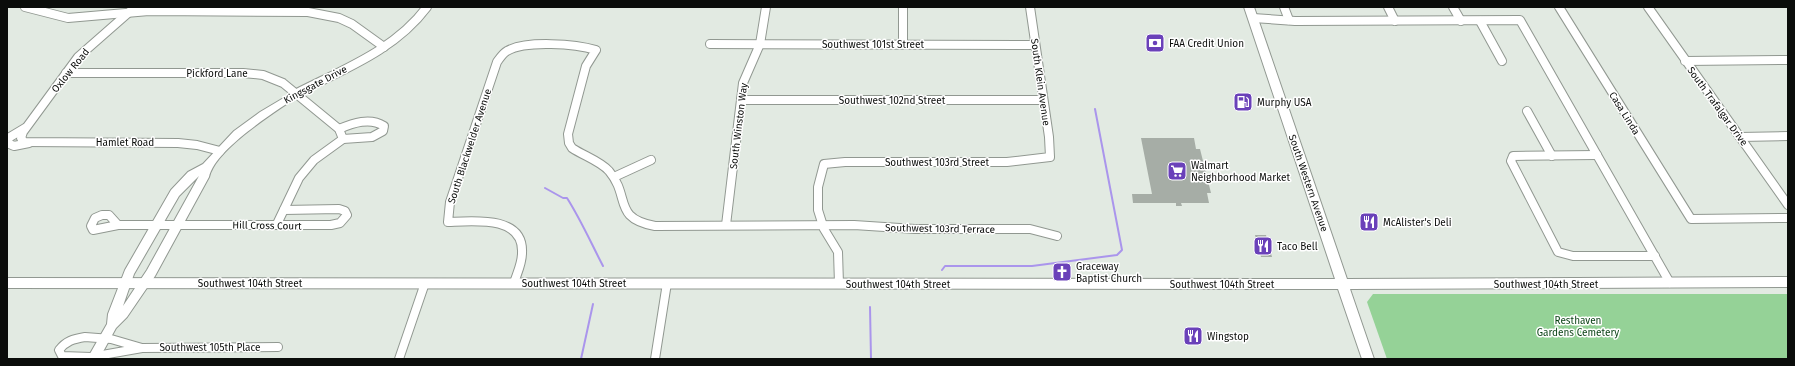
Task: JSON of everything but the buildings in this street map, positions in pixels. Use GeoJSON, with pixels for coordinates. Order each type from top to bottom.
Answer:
{"type":"FeatureCollection","features":[{"type":"Feature","properties":{"kind":"main road","name":"South Western Avenue"},"geometry":{"type":"LineString","coordinates":[[1250,7],[1368,359]]}},
{"type":"Feature","properties":{"kind":"main road","name":"Southwest 104th Street"},"geometry":{"type":"LineString","coordinates":[[7,282],[838,284],[1788,282]]}},
{"type":"Feature","properties":{"kind":"street"},"geometry":{"type":"LineString","coordinates":[[25,7],[68,18],[132,9],[260,9],[308,12],[340,18],[364,31],[384,47]]}},
{"type":"Feature","properties":{"kind":"street","name":"Kingsgate Drive"},"geometry":{"type":"LineString","coordinates":[[112,325],[114,314],[125,283],[157,224],[182,184],[192,175],[206,167],[220,151],[255,120],[297,93],[384,47],[407,31],[427,7]]}},
{"type":"Feature","properties":{"kind":"street","name":"South Winston Way"},"geometry":{"type":"LineString","coordinates":[[726,225],[744,78],[760,44],[766,7]]}},
{"type":"Feature","properties":{"kind":"street"},"geometry":{"type":"LineString","coordinates":[[903,7],[903,44]]}},
{"type":"Feature","properties":{"kind":"street","name":"South Klein Avenue"},"geometry":{"type":"LineString","coordinates":[[1030,7],[1049,137],[1050,157]]}},
{"type":"Feature","properties":{"kind":"street"},"geometry":{"type":"LineString","coordinates":[[1284,7],[1289,20]]}},
{"type":"Feature","properties":{"kind":"street"},"geometry":{"type":"LineString","coordinates":[[1388,7],[1395,21]]}},
{"type":"Feature","properties":{"kind":"street"},"geometry":{"type":"LineString","coordinates":[[1453,7],[1461,21]]}},
{"type":"Feature","properties":{"kind":"street","name":"Casa Linda"},"geometry":{"type":"LineString","coordinates":[[1559,7],[1691,219],[1788,218]]}},
{"type":"Feature","properties":{"kind":"street","name":"South Trafalgar Drive"},"geometry":{"type":"LineString","coordinates":[[1648,7],[1788,205]]}},
{"type":"Feature","properties":{"kind":"street","name":"Oxlow Road"},"geometry":{"type":"LineString","coordinates":[[29,142],[24,142],[21,137],[26,127],[66,73],[87,48],[132,9]]}},
{"type":"Feature","properties":{"kind":"street"},"geometry":{"type":"LineString","coordinates":[[1253,18],[1289,20],[1395,21],[1520,20],[1670,283]]}},
{"type":"Feature","properties":{"kind":"street"},"geometry":{"type":"LineString","coordinates":[[1480,21],[1502,61]]}},
{"type":"Feature","properties":{"kind":"street","name":"Southwest 101st Street"},"geometry":{"type":"LineString","coordinates":[[710,44],[1035,44]]}},
{"type":"Feature","properties":{"kind":"street","name":"South Blackwelder Avenue"},"geometry":{"type":"LineString","coordinates":[[514,283],[522,249],[513,230],[499,222],[448,222],[450,202],[500,57],[510,49],[526,45],[580,45],[596,50],[586,66],[568,134],[568,141],[571,147],[597,162],[614,177]]}},
{"type":"Feature","properties":{"kind":"street"},"geometry":{"type":"LineString","coordinates":[[1685,61],[1788,60]]}},
{"type":"Feature","properties":{"kind":"street","name":"Pickford Lane"},"geometry":{"type":"LineString","coordinates":[[66,73],[251,73],[277,79],[297,93],[339,129],[343,139]]}},
{"type":"Feature","properties":{"kind":"street","name":"Southwest 102nd Street"},"geometry":{"type":"LineString","coordinates":[[742,100],[1043,100]]}},
{"type":"Feature","properties":{"kind":"street"},"geometry":{"type":"LineString","coordinates":[[1527,111],[1552,156]]}},
{"type":"Feature","properties":{"kind":"street"},"geometry":{"type":"LineString","coordinates":[[277,224],[299,178],[309,165],[343,139],[376,136],[383,131],[384,126],[378,122],[355,122],[339,129]]}},
{"type":"Feature","properties":{"kind":"street","name":"Hamlet Road"},"geometry":{"type":"LineString","coordinates":[[26,127],[10,137],[7,142],[10,146],[29,142],[178,143],[197,145],[220,151]]}},
{"type":"Feature","properties":{"kind":"street"},"geometry":{"type":"LineString","coordinates":[[1740,137],[1788,136]]}},
{"type":"Feature","properties":{"kind":"street"},"geometry":{"type":"LineString","coordinates":[[1597,155],[1513,156],[1511,161],[1552,243],[1558,252],[1573,256],[1655,256]]}},
{"type":"Feature","properties":{"kind":"street","name":"Southwest 103rd Street"},"geometry":{"type":"LineString","coordinates":[[822,226],[816,199],[818,184],[824,164],[845,162],[1007,162],[1050,157]]}},
{"type":"Feature","properties":{"kind":"street"},"geometry":{"type":"LineString","coordinates":[[651,160],[614,177],[624,210],[635,222],[655,226],[822,226],[838,252],[840,264],[838,284]]}},
{"type":"Feature","properties":{"kind":"street","name":"Kingsgate Drive"},"geometry":{"type":"LineString","coordinates":[[94,357],[112,325],[123,314],[144,282],[204,177],[206,167]]}},
{"type":"Feature","properties":{"kind":"street","name":"Hill Cross Court"},"geometry":{"type":"LineString","coordinates":[[118,224],[336,225],[343,221],[347,215],[345,211],[339,209],[284,210]]}},
{"type":"Feature","properties":{"kind":"street","name":"Southwest 103rd Terrace"},"geometry":{"type":"LineString","coordinates":[[822,226],[854,225],[915,229],[1030,229],[1057,236]]}},
{"type":"Feature","properties":{"kind":"street"},"geometry":{"type":"LineString","coordinates":[[399,359],[425,283]]}},
{"type":"Feature","properties":{"kind":"street"},"geometry":{"type":"LineString","coordinates":[[654,359],[667,283]]}},
{"type":"Feature","properties":{"kind":"street","name":"Southwest 105th Place"},"geometry":{"type":"LineString","coordinates":[[142,348],[130,341],[76,338],[63,343],[59,350],[60,354],[67,357],[94,357],[126,353],[142,348],[278,347]]}},
{"type":"Feature","properties":{"kind":"green space","name":"Resthaven Gardens Cemetery"},"geometry":{"type":"Polygon","coordinates":[[[1373,294],[1788,294],[1788,359],[1387,359],[1367,302],[1373,294]]]}},
{"type":"Feature","properties":{"kind":"waterway"},"geometry":{"type":"LineString","coordinates":[[942,270],[945,266],[1032,266],[1117,255],[1122,250],[1095,109]]}},
{"type":"Feature","properties":{"kind":"waterway"},"geometry":{"type":"LineString","coordinates":[[545,188],[563,198],[567,198],[603,266]]}},
{"type":"Feature","properties":{"kind":"waterway"},"geometry":{"type":"LineString","coordinates":[[581,359],[593,304]]}},
{"type":"Feature","properties":{"kind":"waterway"},"geometry":{"type":"LineString","coordinates":[[870,307],[871,359]]}},
{"type":"Feature","properties":{"kind":"place","name":"FAA Credit Union"},"geometry":{"type":"Point","coordinates":[1155,43]}},
{"type":"Feature","properties":{"kind":"place","name":"Murphy USA"},"geometry":{"type":"Point","coordinates":[1243,102]}},
{"type":"Feature","properties":{"kind":"place","name":"Walmart Neighborhood Market"},"geometry":{"type":"Point","coordinates":[1177,171]}},
{"type":"Feature","properties":{"kind":"place","name":"McAlister's Deli"},"geometry":{"type":"Point","coordinates":[1369,222]}},
{"type":"Feature","properties":{"kind":"place","name":"Taco Bell"},"geometry":{"type":"Point","coordinates":[1263,246]}},
{"type":"Feature","properties":{"kind":"place","name":"Graceway Baptist Church"},"geometry":{"type":"Point","coordinates":[1062,272]}},
{"type":"Feature","properties":{"kind":"place","name":"Wingstop"},"geometry":{"type":"Point","coordinates":[1193,336]}}]}
